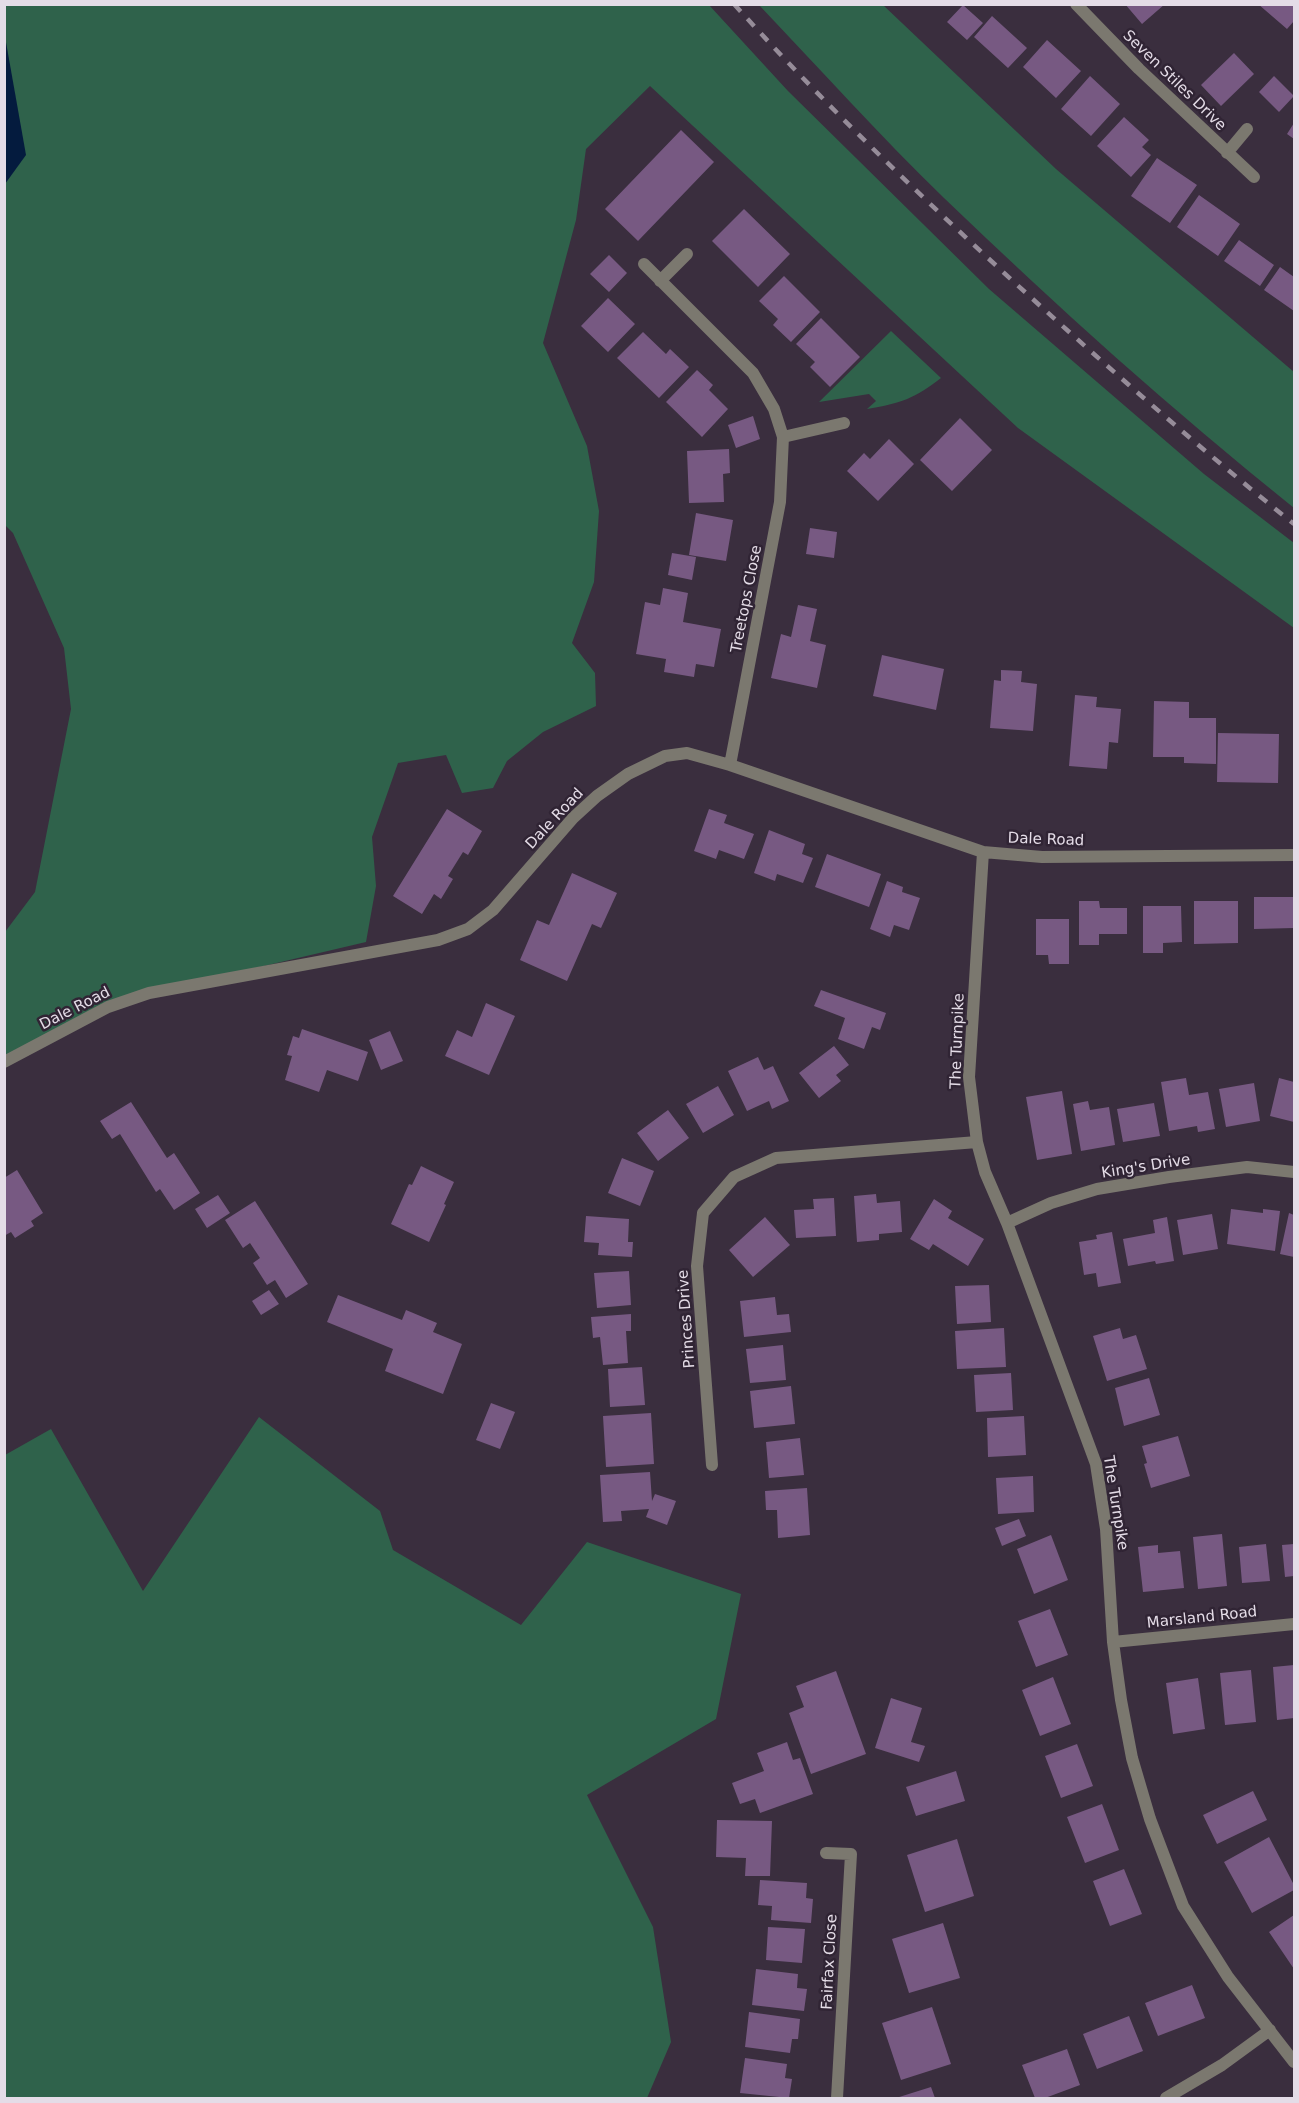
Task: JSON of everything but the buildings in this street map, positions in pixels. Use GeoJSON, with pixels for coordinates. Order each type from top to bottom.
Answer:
{"type":"FeatureCollection","features":[{"type":"Feature","properties":{"kind":"street","name":"Seven Stiles Drive"},"geometry":{"type":"LineString","coordinates":[[1076,4],[1139,69],[1254,177]]}},
{"type":"Feature","properties":{"kind":"street","name":"Seven Stiles Drive"},"geometry":{"type":"LineString","coordinates":[[1227,153],[1246,129]]}},
{"type":"Feature","properties":{"kind":"street"},"geometry":{"type":"LineString","coordinates":[[660,281],[687,254]]}},
{"type":"Feature","properties":{"kind":"street","name":"Treetops Close"},"geometry":{"type":"LineString","coordinates":[[644,264],[753,373],[774,409],[783,437],[780,502],[730,765]]}},
{"type":"Feature","properties":{"kind":"street"},"geometry":{"type":"LineString","coordinates":[[783,437],[844,423]]}},
{"type":"Feature","properties":{"kind":"street","name":"Dale Road"},"geometry":{"type":"LineString","coordinates":[[4,1062],[108,1007],[149,993],[438,940],[468,929],[493,910],[573,818],[597,796],[628,774],[665,756],[687,753],[730,765],[983,852],[1042,857],[1294,855]]}},
{"type":"Feature","properties":{"kind":"street","name":"The Turnpike"},"geometry":{"type":"LineString","coordinates":[[983,852],[969,1077],[976,1142],[985,1172],[1007,1223],[1096,1464],[1106,1529],[1113,1642],[1132,1758],[1150,1819],[1184,1906],[1228,1977],[1294,2062]]}},
{"type":"Feature","properties":{"kind":"street","name":"Princes Drive"},"geometry":{"type":"LineString","coordinates":[[712,1465],[697,1266],[703,1213],[734,1177],[776,1158],[976,1142]]}},
{"type":"Feature","properties":{"kind":"street","name":"King's Drive"},"geometry":{"type":"LineString","coordinates":[[1007,1223],[1051,1203],[1097,1190],[1169,1177],[1248,1167],[1294,1172]]}},
{"type":"Feature","properties":{"kind":"street","name":"Marsland Road"},"geometry":{"type":"LineString","coordinates":[[1113,1642],[1294,1624]]}},
{"type":"Feature","properties":{"kind":"street","name":"Fairfax Close"},"geometry":{"type":"LineString","coordinates":[[826,1852],[851,1854],[837,2098]]}},
{"type":"Feature","properties":{"kind":"street"},"geometry":{"type":"LineString","coordinates":[[1167,2098],[1222,2065],[1270,2030]]}},
{"type":"Feature","properties":{"kind":"green space"},"geometry":{"type":"Polygon","coordinates":[[[5,5],[709,5],[788,91],[989,289],[1204,474],[1294,543],[1294,628],[1018,428],[650,86],[586,149],[576,220],[543,343],[587,446],[599,511],[594,582],[572,643],[595,673],[596,706],[543,732],[507,761],[493,788],[462,793],[446,755],[398,763],[372,837],[376,886],[366,942],[149,993],[5,1062],[5,932],[35,892],[71,709],[64,648],[13,533],[5,525],[5,5]]]}},
{"type":"Feature","properties":{"kind":"green space"},"geometry":{"type":"Polygon","coordinates":[[[759,5],[883,5],[1056,169],[1294,372],[1294,508],[1160,396],[986,238],[897,151],[759,5]]]}},
{"type":"Feature","properties":{"kind":"green space"},"geometry":{"type":"Polygon","coordinates":[[[891,331],[941,378],[915,395],[878,407],[867,409],[876,401],[869,394],[819,402],[891,331]]]}},
{"type":"Feature","properties":{"kind":"green space"},"geometry":{"type":"Polygon","coordinates":[[[259,1417],[380,1511],[393,1550],[521,1625],[587,1542],[741,1594],[716,1719],[587,1795],[653,1927],[671,2042],[647,2098],[5,2098],[5,1455],[51,1429],[143,1591],[259,1417]]]}},
{"type":"Feature","properties":{"kind":"water"},"geometry":{"type":"Polygon","coordinates":[[[4,31],[26,155],[5,184],[4,184],[4,31]]]}},
{"type":"Feature","properties":{"kind":"railway"},"geometry":{"type":"LineString","coordinates":[[734,4],[836,112],[978,249],[1152,405],[1294,524]]}}]}
